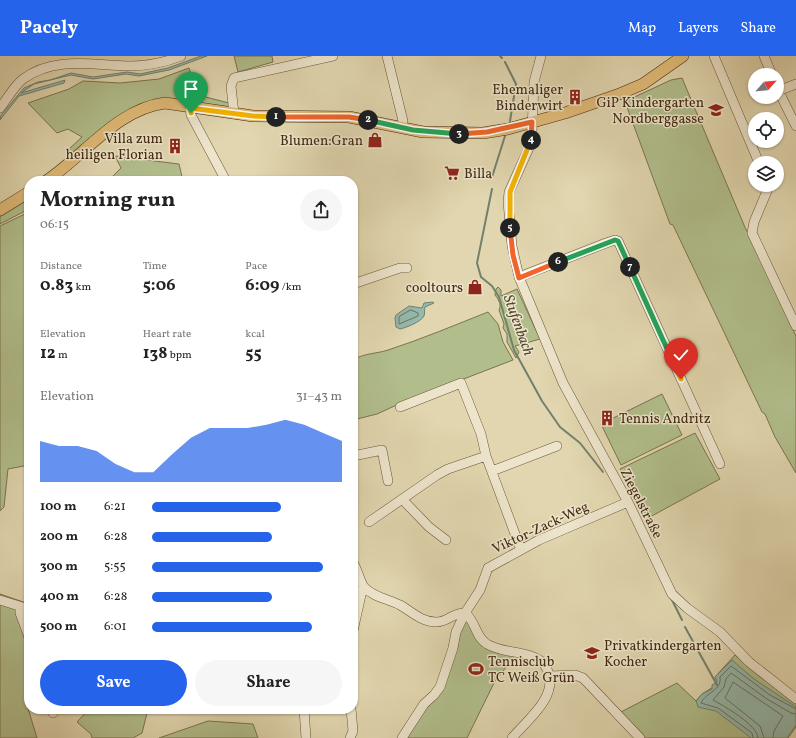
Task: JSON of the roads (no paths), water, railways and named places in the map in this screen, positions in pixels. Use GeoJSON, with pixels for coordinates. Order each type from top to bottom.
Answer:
{"type":"FeatureCollection","features":[{"type":"Feature","properties":{"kind":"main road"},"geometry":{"type":"LineString","coordinates":[[53,176],[67,166],[106,132],[135,112],[144,107],[165,103],[234,114],[268,117],[349,117],[402,128],[440,133],[478,133],[508,129],[592,104],[643,84],[683,56]]}},
{"type":"Feature","properties":{"kind":"main road"},"geometry":{"type":"LineString","coordinates":[[0,210],[24,195]]}},
{"type":"Feature","properties":{"kind":"street"},"geometry":{"type":"LineString","coordinates":[[0,108],[22,80],[40,69],[65,64],[89,63],[130,66],[156,64],[182,56]]}},
{"type":"Feature","properties":{"kind":"street"},"geometry":{"type":"LineString","coordinates":[[234,114],[231,86],[234,78],[333,56]]}},
{"type":"Feature","properties":{"kind":"street"},"geometry":{"type":"LineString","coordinates":[[387,56],[403,121],[402,128]]}},
{"type":"Feature","properties":{"kind":"street","name":"Ziegelstraße"},"geometry":{"type":"LineString","coordinates":[[541,56],[534,82],[532,132],[529,148],[510,192],[508,202],[512,250],[519,278],[563,383],[628,502],[672,594],[687,608],[720,632],[749,662],[796,698]]}},
{"type":"Feature","properties":{"kind":"street"},"geometry":{"type":"LineString","coordinates":[[714,56],[756,156]]}},
{"type":"Feature","properties":{"kind":"street"},"geometry":{"type":"LineString","coordinates":[[764,56],[769,68]]}},
{"type":"Feature","properties":{"kind":"street"},"geometry":{"type":"LineString","coordinates":[[784,88],[796,84]]}},
{"type":"Feature","properties":{"kind":"street"},"geometry":{"type":"LineString","coordinates":[[784,102],[796,126]]}},
{"type":"Feature","properties":{"kind":"street"},"geometry":{"type":"LineString","coordinates":[[190,108],[191,115],[223,176]]}},
{"type":"Feature","properties":{"kind":"street"},"geometry":{"type":"LineString","coordinates":[[767,192],[754,222],[752,234],[796,326]]}},
{"type":"Feature","properties":{"kind":"street"},"geometry":{"type":"LineString","coordinates":[[519,278],[606,243],[615,240],[618,241],[720,464]]}},
{"type":"Feature","properties":{"kind":"street"},"geometry":{"type":"LineString","coordinates":[[358,282],[400,268],[407,268]]}},
{"type":"Feature","properties":{"kind":"street"},"geometry":{"type":"LineString","coordinates":[[400,407],[461,383],[481,434],[486,456],[521,550]]}},
{"type":"Feature","properties":{"kind":"street"},"geometry":{"type":"LineString","coordinates":[[492,471],[557,446]]}},
{"type":"Feature","properties":{"kind":"street"},"geometry":{"type":"LineString","coordinates":[[358,455],[382,450],[388,481]]}},
{"type":"Feature","properties":{"kind":"street"},"geometry":{"type":"LineString","coordinates":[[369,522],[448,469],[486,456]]}},
{"type":"Feature","properties":{"kind":"street"},"geometry":{"type":"LineString","coordinates":[[402,499],[429,527],[446,540]]}},
{"type":"Feature","properties":{"kind":"street","name":"Viktor-Zack-Weg"},"geometry":{"type":"LineString","coordinates":[[402,738],[424,704],[440,687],[453,648],[456,632],[464,613],[480,590],[488,568],[521,550],[628,502]]}},
{"type":"Feature","properties":{"kind":"street"},"geometry":{"type":"LineString","coordinates":[[358,570],[362,586],[358,604]]}},
{"type":"Feature","properties":{"kind":"street"},"geometry":{"type":"LineString","coordinates":[[362,586],[370,593],[400,605],[427,621],[438,622],[454,615],[464,613],[471,619],[482,641],[492,647],[536,658],[544,664],[550,676],[549,692],[544,701],[512,738]]}},
{"type":"Feature","properties":{"kind":"street"},"geometry":{"type":"LineString","coordinates":[[0,600],[24,608]]}},
{"type":"Feature","properties":{"kind":"street"},"geometry":{"type":"LineString","coordinates":[[550,676],[575,676],[583,678],[640,738]]}},
{"type":"Feature","properties":{"kind":"street"},"geometry":{"type":"LineString","coordinates":[[304,714],[306,738]]}},
{"type":"Feature","properties":{"kind":"street"},"geometry":{"type":"LineString","coordinates":[[350,738],[353,731],[351,714]]}},
{"type":"Feature","properties":{"kind":"water"},"geometry":{"type":"Polygon","coordinates":[[[201,56],[207,56],[169,70],[139,76],[126,74],[93,79],[71,75],[34,84],[21,93],[65,80],[64,83],[19,96],[0,120],[1,115],[24,88],[38,82],[50,80],[71,73],[93,77],[127,72],[140,74],[168,68],[201,56]]]}},
{"type":"Feature","properties":{"kind":"water"},"geometry":{"type":"Polygon","coordinates":[[[424,303],[434,303],[425,307],[424,316],[420,320],[400,329],[396,327],[396,315],[409,306],[422,308],[424,303]]]}},
{"type":"Feature","properties":{"kind":"water"},"geometry":{"type":"Polygon","coordinates":[[[732,660],[754,679],[796,707],[796,725],[787,738],[751,738],[716,711],[698,707],[696,701],[702,694],[712,689],[712,685],[717,682],[715,677],[732,660]]]}},
{"type":"Feature","properties":{"kind":"waterway","name":"Stufenbach"},"geometry":{"type":"LineString","coordinates":[[505,62],[516,84],[510,121]]}},
{"type":"Feature","properties":{"kind":"waterway","name":"Stufenbach"},"geometry":{"type":"LineString","coordinates":[[492,177],[505,136]]}},
{"type":"Feature","properties":{"kind":"waterway","name":"Stufenbach"},"geometry":{"type":"LineString","coordinates":[[492,189],[477,263],[481,277],[492,286],[499,297],[514,350],[542,401],[560,427],[580,443],[603,472]]}},
{"type":"Feature","properties":{"kind":"waterway","name":"Stufenbach"},"geometry":{"type":"LineString","coordinates":[[671,598],[682,620]]}},
{"type":"Feature","properties":{"kind":"waterway","name":"Stufenbach"},"geometry":{"type":"LineString","coordinates":[[685,627],[717,685]]}},
{"type":"Feature","properties":{"kind":"place","name":"Ehemaliger Binderwirt"},"geometry":{"type":"Point","coordinates":[575,97]}},
{"type":"Feature","properties":{"kind":"place","name":"GiP Kindergarten Nordberggasse"},"geometry":{"type":"Point","coordinates":[716,110]}},
{"type":"Feature","properties":{"kind":"place","name":"Blumen:Gran"},"geometry":{"type":"Point","coordinates":[375,140]}},
{"type":"Feature","properties":{"kind":"place","name":"Villa zum heiligen Florian"},"geometry":{"type":"Point","coordinates":[175,146]}},
{"type":"Feature","properties":{"kind":"place","name":"Billa"},"geometry":{"type":"Point","coordinates":[452,173]}},
{"type":"Feature","properties":{"kind":"place","name":"cooltours"},"geometry":{"type":"Point","coordinates":[475,287]}},
{"type":"Feature","properties":{"kind":"place","name":"Tennis Andritz"},"geometry":{"type":"Point","coordinates":[607,418]}},
{"type":"Feature","properties":{"kind":"place","name":"Privatkindergarten Kocher"},"geometry":{"type":"Point","coordinates":[592,653]}},
{"type":"Feature","properties":{"kind":"place","name":"Tennisclub TC Weiß Grün"},"geometry":{"type":"Point","coordinates":[476,669]}}]}
